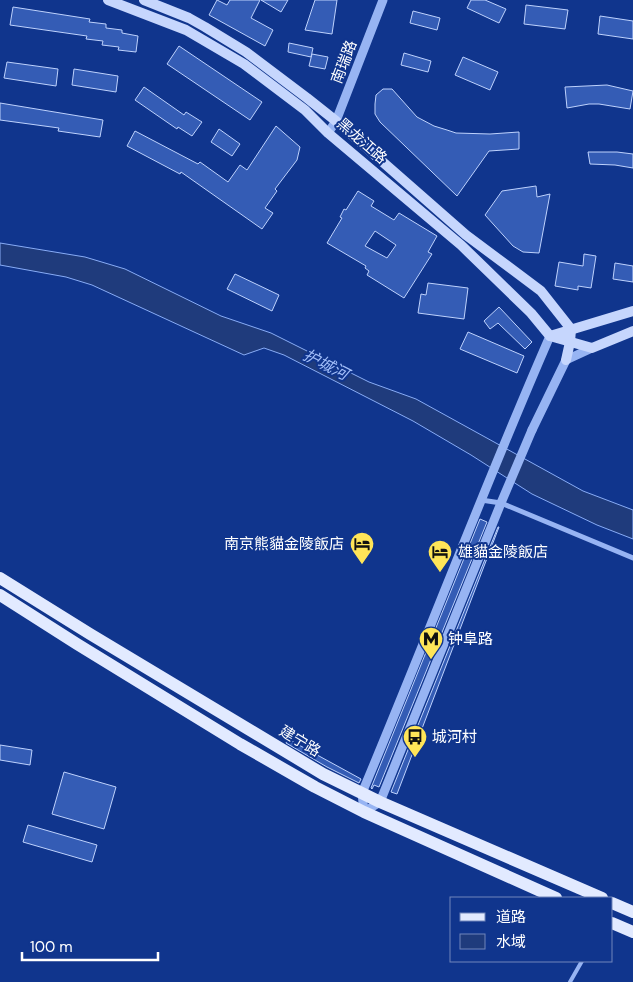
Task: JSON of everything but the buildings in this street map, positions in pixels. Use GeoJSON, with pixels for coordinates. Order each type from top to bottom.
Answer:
{"type":"FeatureCollection","features":[{"type":"Feature","properties":{"kind":"main road","name":"黑龙江路"},"geometry":{"type":"LineString","coordinates":[[108,0],[158,18],[203,39],[244,64],[298,104],[328,133],[461,245],[530,313],[550,336]]}},
{"type":"Feature","properties":{"kind":"main road","name":"黑龙江路"},"geometry":{"type":"LineString","coordinates":[[144,0],[188,18],[246,52],[336,121],[466,235],[541,291],[571,329]]}},
{"type":"Feature","properties":{"kind":"main road"},"geometry":{"type":"LineString","coordinates":[[550,336],[633,311]]}},
{"type":"Feature","properties":{"kind":"main road"},"geometry":{"type":"LineString","coordinates":[[566,360],[571,329]]}},
{"type":"Feature","properties":{"kind":"main road"},"geometry":{"type":"LineString","coordinates":[[550,336],[592,348],[633,331]]}},
{"type":"Feature","properties":{"kind":"main road","name":"建宁路"},"geometry":{"type":"LineString","coordinates":[[0,578],[315,769],[380,802],[600,897]]}},
{"type":"Feature","properties":{"kind":"main road"},"geometry":{"type":"LineString","coordinates":[[0,595],[76,644],[314,787],[364,812],[554,897]]}},
{"type":"Feature","properties":{"kind":"main road"},"geometry":{"type":"LineString","coordinates":[[613,903],[633,912]]}},
{"type":"Feature","properties":{"kind":"main road"},"geometry":{"type":"LineString","coordinates":[[613,923],[633,932]]}},
{"type":"Feature","properties":{"kind":"street","name":"南瑞路"},"geometry":{"type":"LineString","coordinates":[[328,133],[336,121],[383,0]]}},
{"type":"Feature","properties":{"kind":"street"},"geometry":{"type":"LineString","coordinates":[[550,336],[507,434],[430,630],[362,793],[364,812],[380,802],[501,503],[532,430],[566,360],[592,348]]}},
{"type":"Feature","properties":{"kind":"street"},"geometry":{"type":"LineString","coordinates":[[481,500],[501,503],[633,558]]}},
{"type":"Feature","properties":{"kind":"lane"},"geometry":{"type":"LineString","coordinates":[[570,982],[581,962]]}},
{"type":"Feature","properties":{"kind":"water","name":"护城河"},"geometry":{"type":"Polygon","coordinates":[[[0,243],[85,257],[125,269],[221,316],[271,333],[369,382],[416,399],[583,491],[633,510],[633,539],[597,525],[532,494],[413,421],[284,355],[264,348],[244,355],[92,285],[66,277],[0,265],[0,243]]]}},
{"type":"Feature","properties":{"kind":"place","name":"南京熊貓金陵飯店"},"geometry":{"type":"Point","coordinates":[362,565]}},
{"type":"Feature","properties":{"kind":"place","name":"雄貓金陵飯店"},"geometry":{"type":"Point","coordinates":[440,573]}},
{"type":"Feature","properties":{"kind":"place","name":"钟阜路"},"geometry":{"type":"Point","coordinates":[431,660]}},
{"type":"Feature","properties":{"kind":"place","name":"城河村"},"geometry":{"type":"Point","coordinates":[415,758]}}]}
